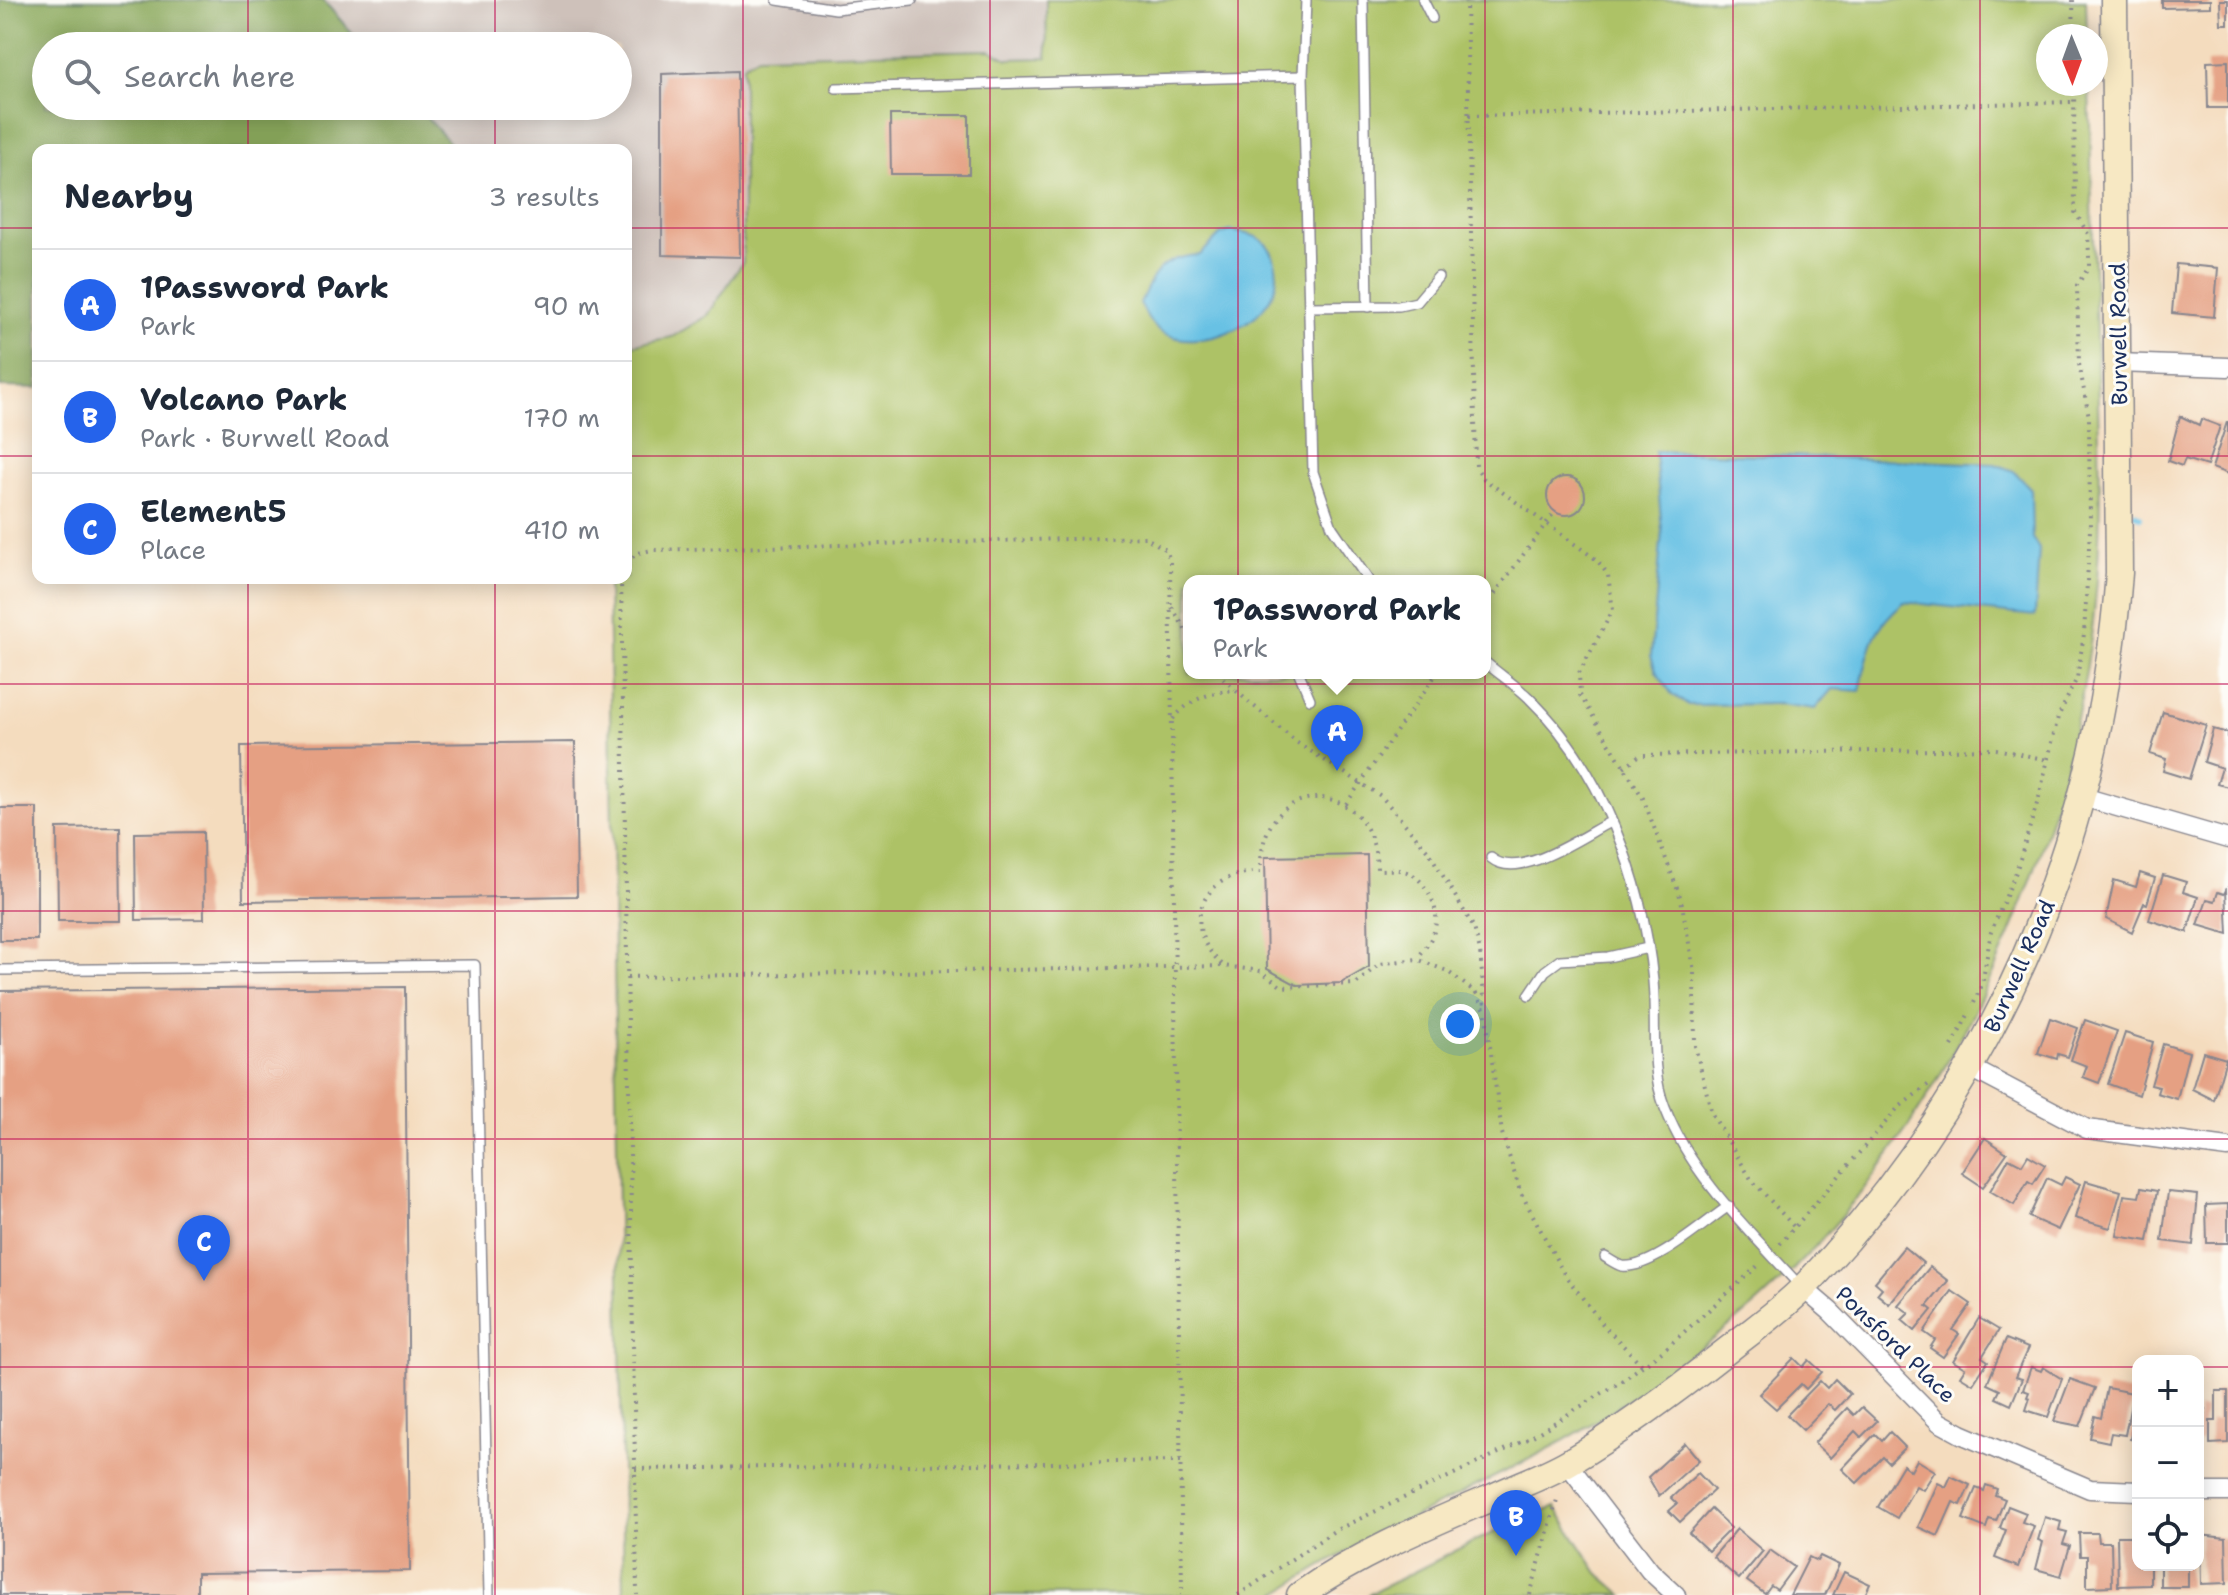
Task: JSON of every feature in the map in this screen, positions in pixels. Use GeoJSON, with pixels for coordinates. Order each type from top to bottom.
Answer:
{"type":"FeatureCollection","features":[{"type":"Feature","properties":{"kind":"main road","name":"Burwell Road"},"geometry":{"type":"LineString","coordinates":[[1300,1595],[1370,1554],[1567,1463],[1702,1370],[1803,1288],[1860,1222],[1971,1068],[2035,938],[2062,869],[2083,797],[2104,700],[2116,615],[2119,573],[2114,0]]}},
{"type":"Feature","properties":{"kind":"street"},"geometry":{"type":"LineString","coordinates":[[2118,363],[2228,367]]}},
{"type":"Feature","properties":{"kind":"street"},"geometry":{"type":"LineString","coordinates":[[2083,797],[2228,839]]}},
{"type":"Feature","properties":{"kind":"street"},"geometry":{"type":"LineString","coordinates":[[1971,1068],[2087,1129],[2228,1148]]}},
{"type":"Feature","properties":{"kind":"street","name":"Ponsford Place"},"geometry":{"type":"LineString","coordinates":[[1803,1288],[1830,1311],[1939,1422],[2090,1489],[2132,1491]]}},
{"type":"Feature","properties":{"kind":"street"},"geometry":{"type":"LineString","coordinates":[[1567,1463],[1650,1571],[1676,1595]]}},
{"type":"Feature","properties":{"kind":"street"},"geometry":{"type":"LineString","coordinates":[[2204,1492],[2228,1492]]}},
{"type":"Feature","properties":{"kind":"lane"},"geometry":{"type":"LineString","coordinates":[[777,0],[836,9],[912,0]]}},
{"type":"Feature","properties":{"kind":"lane"},"geometry":{"type":"LineString","coordinates":[[1306,0],[1303,76],[1313,472],[1332,527],[1364,575]]}},
{"type":"Feature","properties":{"kind":"lane"},"geometry":{"type":"LineString","coordinates":[[1363,0],[1368,307]]}},
{"type":"Feature","properties":{"kind":"lane"},"geometry":{"type":"LineString","coordinates":[[1423,0],[1432,18]]}},
{"type":"Feature","properties":{"kind":"lane"},"geometry":{"type":"LineString","coordinates":[[836,88],[1303,76]]}},
{"type":"Feature","properties":{"kind":"lane"},"geometry":{"type":"LineString","coordinates":[[1309,307],[1368,307],[1417,302],[1438,277]]}},
{"type":"Feature","properties":{"kind":"lane"},"geometry":{"type":"LineString","coordinates":[[1491,667],[1528,697],[1556,729],[1595,786],[1635,883],[1653,983],[1655,1061],[1664,1105],[1694,1166],[1803,1288]]}},
{"type":"Feature","properties":{"kind":"lane"},"geometry":{"type":"LineString","coordinates":[[1302,679],[1310,699]]}},
{"type":"Feature","properties":{"kind":"lane"},"geometry":{"type":"LineString","coordinates":[[1491,858],[1509,866],[1527,865],[1610,822]]}},
{"type":"Feature","properties":{"kind":"lane"},"geometry":{"type":"LineString","coordinates":[[1529,995],[1545,971],[1560,960],[1608,957],[1648,948]]}},
{"type":"Feature","properties":{"kind":"lane"},"geometry":{"type":"LineString","coordinates":[[0,970],[475,965],[489,1595]]}},
{"type":"Feature","properties":{"kind":"lane"},"geometry":{"type":"LineString","coordinates":[[1605,1257],[1621,1266],[1640,1264],[1659,1256],[1729,1206]]}},
{"type":"Feature","properties":{"kind":"path"},"geometry":{"type":"LineString","coordinates":[[1466,0],[1474,459],[1484,479],[1597,560],[1608,575],[1613,610],[1579,673],[1580,695],[1658,831],[1681,899],[1694,971],[1695,1046],[1712,1114],[1751,1179],[1795,1229]]}},
{"type":"Feature","properties":{"kind":"path"},"geometry":{"type":"LineString","coordinates":[[2073,0],[2074,24]]}},
{"type":"Feature","properties":{"kind":"path"},"geometry":{"type":"LineString","coordinates":[[1946,1056],[1982,985],[1991,932],[2029,832],[2066,695],[2080,666],[2089,561],[2089,417],[2080,377],[2077,285],[2089,267],[2089,256],[2088,234],[2075,212],[2074,96]]}},
{"type":"Feature","properties":{"kind":"path"},"geometry":{"type":"LineString","coordinates":[[1468,116],[2074,102]]}},
{"type":"Feature","properties":{"kind":"path"},"geometry":{"type":"LineString","coordinates":[[1491,599],[1553,514]]}},
{"type":"Feature","properties":{"kind":"path"},"geometry":{"type":"LineString","coordinates":[[632,558],[652,550],[1145,537],[1166,550],[1172,721],[1182,1595]]}},
{"type":"Feature","properties":{"kind":"path"},"geometry":{"type":"LineString","coordinates":[[621,584],[637,1595]]}},
{"type":"Feature","properties":{"kind":"path"},"geometry":{"type":"LineString","coordinates":[[1170,603],[1183,626]]}},
{"type":"Feature","properties":{"kind":"path"},"geometry":{"type":"LineString","coordinates":[[1223,679],[1296,742],[1381,796],[1402,819],[1459,898],[1474,928],[1480,951],[1500,1124],[1520,1191],[1564,1274],[1605,1327],[1643,1366]]}},
{"type":"Feature","properties":{"kind":"path"},"geometry":{"type":"LineString","coordinates":[[1346,804],[1433,679]]}},
{"type":"Feature","properties":{"kind":"path"},"geometry":{"type":"LineString","coordinates":[[1172,721],[1183,708],[1204,694],[1235,690]]}},
{"type":"Feature","properties":{"kind":"path"},"geometry":{"type":"LineString","coordinates":[[1624,767],[1640,755],[1996,749],[2048,760]]}},
{"type":"Feature","properties":{"kind":"path"},"geometry":{"type":"LineString","coordinates":[[1224,966],[1203,940],[1199,918],[1203,902],[1212,888],[1226,878],[1246,872],[1261,872],[1260,855],[1271,821],[1302,798],[1318,797],[1346,804],[1370,829],[1377,848],[1377,870],[1404,871],[1419,879],[1437,907],[1438,923],[1432,940],[1417,959]]}},
{"type":"Feature","properties":{"kind":"path"},"geometry":{"type":"LineString","coordinates":[[627,977],[1224,966],[1261,971],[1282,987],[1356,984],[1379,964],[1417,959],[1430,961],[1460,979],[1475,992],[1485,1010]]}},
{"type":"Feature","properties":{"kind":"path"},"geometry":{"type":"LineString","coordinates":[[1238,1595],[1334,1531],[1528,1439],[1643,1366],[1703,1317],[1771,1254],[1898,1108],[1928,1086],[1934,1076]]}},
{"type":"Feature","properties":{"kind":"path"},"geometry":{"type":"LineString","coordinates":[[635,1469],[1181,1461]]}},
{"type":"Feature","properties":{"kind":"path"},"geometry":{"type":"LineString","coordinates":[[1530,1595],[1558,1496]]}},
{"type":"Feature","properties":{"kind":"shaded area"},"geometry":{"type":"Polygon","coordinates":[[[323,0],[1046,0],[1047,58],[1008,59],[990,50],[758,56],[743,65],[743,262],[708,315],[672,337],[632,345],[632,144],[451,144],[429,120],[632,120],[632,32],[351,32],[323,0]]]}},
{"type":"Feature","properties":{"kind":"green space"},"geometry":{"type":"Polygon","coordinates":[[[0,0],[323,0],[351,32],[32,32],[32,120],[429,120],[451,144],[32,144],[32,388],[0,387],[0,0]]]}},
{"type":"Feature","properties":{"kind":"green space"},"geometry":{"type":"Polygon","coordinates":[[[1046,0],[2086,0],[2087,24],[2036,24],[2036,96],[2089,96],[2100,485],[2095,603],[2080,703],[2055,806],[2020,908],[1976,1009],[1922,1104],[1861,1193],[1791,1271],[1714,1338],[1630,1399],[1564,1441],[1373,1538],[1275,1595],[624,1595],[608,584],[632,584],[632,345],[672,337],[708,315],[743,262],[743,65],[758,56],[990,50],[1008,59],[1047,58],[1046,0]]]}},
{"type":"Feature","properties":{"kind":"green space"},"geometry":{"type":"Polygon","coordinates":[[[1555,1507],[1598,1573],[1623,1595],[1368,1595],[1479,1539],[1555,1507]]]}},
{"type":"Feature","properties":{"kind":"water"},"geometry":{"type":"Polygon","coordinates":[[[1231,231],[1257,237],[1271,251],[1276,280],[1269,300],[1255,316],[1235,329],[1213,337],[1190,339],[1170,336],[1153,325],[1140,304],[1155,275],[1177,259],[1200,255],[1221,234],[1231,231]]]}},
{"type":"Feature","properties":{"kind":"water"},"geometry":{"type":"Polygon","coordinates":[[[1655,451],[1995,464],[2014,471],[2031,489],[2032,538],[2039,549],[2035,616],[1904,602],[1884,622],[1873,642],[1860,691],[1832,689],[1815,709],[1780,704],[1687,705],[1671,693],[1656,671],[1651,656],[1662,531],[1655,451]]]}},
{"type":"Feature","properties":{"kind":"building"},"geometry":{"type":"Polygon","coordinates":[[[2162,0],[2210,0],[2210,7],[2162,8],[2162,0]]]}},
{"type":"Feature","properties":{"kind":"building"},"geometry":{"type":"Polygon","coordinates":[[[2220,0],[2228,0],[2228,24],[2221,24],[2220,0]]]}},
{"type":"Feature","properties":{"kind":"building"},"geometry":{"type":"Polygon","coordinates":[[[2228,61],[2228,108],[2208,108],[2207,62],[2228,61]]]}},
{"type":"Feature","properties":{"kind":"building"},"geometry":{"type":"Polygon","coordinates":[[[737,71],[740,257],[662,255],[662,74],[737,71]]]}},
{"type":"Feature","properties":{"kind":"building"},"geometry":{"type":"Polygon","coordinates":[[[890,115],[969,115],[969,174],[891,174],[890,115]]]}},
{"type":"Feature","properties":{"kind":"building"},"geometry":{"type":"Polygon","coordinates":[[[2176,264],[2218,268],[2214,317],[2172,313],[2176,264]]]}},
{"type":"Feature","properties":{"kind":"building"},"geometry":{"type":"Polygon","coordinates":[[[2180,416],[2199,425],[2201,419],[2220,426],[2207,466],[2185,459],[2182,466],[2168,461],[2180,416]]]}},
{"type":"Feature","properties":{"kind":"building"},"geometry":{"type":"Polygon","coordinates":[[[2228,422],[2228,474],[2212,468],[2228,422]]]}},
{"type":"Feature","properties":{"kind":"building"},"geometry":{"type":"Polygon","coordinates":[[[1566,477],[1579,483],[1585,496],[1579,509],[1566,515],[1553,509],[1547,496],[1553,483],[1566,477]]]}},
{"type":"Feature","properties":{"kind":"building"},"geometry":{"type":"Polygon","coordinates":[[[2163,712],[2206,725],[2189,779],[2163,771],[2166,759],[2150,754],[2163,712]]]}},
{"type":"Feature","properties":{"kind":"building"},"geometry":{"type":"Polygon","coordinates":[[[2213,729],[2228,733],[2228,787],[2217,784],[2222,768],[2204,762],[2213,729]]]}},
{"type":"Feature","properties":{"kind":"building"},"geometry":{"type":"Polygon","coordinates":[[[575,742],[577,896],[243,901],[241,746],[575,742]]]}},
{"type":"Feature","properties":{"kind":"building"},"geometry":{"type":"Polygon","coordinates":[[[0,808],[37,808],[37,940],[0,940],[0,808]]]}},
{"type":"Feature","properties":{"kind":"building"},"geometry":{"type":"Polygon","coordinates":[[[120,827],[121,921],[58,921],[57,828],[120,827]]]}},
{"type":"Feature","properties":{"kind":"building"},"geometry":{"type":"Polygon","coordinates":[[[203,832],[204,919],[136,920],[135,833],[203,832]]]}},
{"type":"Feature","properties":{"kind":"building"},"geometry":{"type":"Polygon","coordinates":[[[1367,855],[1369,967],[1341,983],[1297,985],[1267,969],[1265,857],[1367,855]]]}},
{"type":"Feature","properties":{"kind":"building"},"geometry":{"type":"Polygon","coordinates":[[[2140,873],[2155,878],[2147,904],[2144,903],[2132,932],[2106,919],[2114,880],[2136,887],[2140,873]]]}},
{"type":"Feature","properties":{"kind":"building"},"geometry":{"type":"Polygon","coordinates":[[[2163,875],[2186,882],[2183,892],[2198,897],[2187,932],[2149,920],[2163,875]]]}},
{"type":"Feature","properties":{"kind":"building"},"geometry":{"type":"Polygon","coordinates":[[[2226,890],[2228,934],[2198,925],[2207,899],[2215,901],[2218,892],[2224,894],[2226,890]]]}},
{"type":"Feature","properties":{"kind":"building"},"geometry":{"type":"Polygon","coordinates":[[[405,987],[410,1571],[197,1573],[197,1595],[0,1595],[0,991],[405,987]]]}},
{"type":"Feature","properties":{"kind":"building"},"geometry":{"type":"Polygon","coordinates":[[[2050,1018],[2078,1028],[2068,1057],[2058,1054],[2057,1059],[2038,1053],[2050,1018]]]}},
{"type":"Feature","properties":{"kind":"building"},"geometry":{"type":"Polygon","coordinates":[[[2085,1020],[2117,1031],[2099,1083],[2083,1077],[2087,1066],[2071,1060],[2085,1020]]]}},
{"type":"Feature","properties":{"kind":"building"},"geometry":{"type":"Polygon","coordinates":[[[2125,1033],[2153,1042],[2139,1095],[2108,1084],[2125,1033]]]}},
{"type":"Feature","properties":{"kind":"building"},"geometry":{"type":"Polygon","coordinates":[[[2163,1044],[2189,1052],[2177,1099],[2157,1093],[2159,1087],[2151,1085],[2163,1044]]]}},
{"type":"Feature","properties":{"kind":"building"},"geometry":{"type":"Polygon","coordinates":[[[2203,1052],[2226,1059],[2214,1100],[2192,1089],[2203,1052]]]}},
{"type":"Feature","properties":{"kind":"building"},"geometry":{"type":"Polygon","coordinates":[[[1985,1138],[2007,1153],[1983,1187],[1962,1173],[1985,1138]]]}},
{"type":"Feature","properties":{"kind":"building"},"geometry":{"type":"Polygon","coordinates":[[[2028,1155],[2045,1165],[2033,1184],[2028,1181],[2014,1205],[1990,1191],[2009,1158],[2022,1165],[2028,1155]]]}},
{"type":"Feature","properties":{"kind":"building"},"geometry":{"type":"Polygon","coordinates":[[[2065,1177],[2080,1184],[2058,1230],[2029,1217],[2047,1178],[2061,1185],[2065,1177]]]}},
{"type":"Feature","properties":{"kind":"building"},"geometry":{"type":"Polygon","coordinates":[[[2086,1181],[2121,1191],[2110,1228],[2075,1218],[2086,1181]]]}},
{"type":"Feature","properties":{"kind":"building"},"geometry":{"type":"Polygon","coordinates":[[[2141,1188],[2157,1191],[2148,1241],[2117,1236],[2124,1195],[2139,1197],[2141,1188]]]}},
{"type":"Feature","properties":{"kind":"building"},"geometry":{"type":"Polygon","coordinates":[[[2168,1192],[2198,1195],[2193,1245],[2162,1241],[2168,1192]]]}},
{"type":"Feature","properties":{"kind":"building"},"geometry":{"type":"Polygon","coordinates":[[[2228,1204],[2228,1243],[2207,1243],[2206,1205],[2228,1204]]]}},
{"type":"Feature","properties":{"kind":"building"},"geometry":{"type":"Polygon","coordinates":[[[1904,1247],[1923,1263],[1889,1304],[1877,1294],[1882,1288],[1875,1282],[1904,1247]]]}},
{"type":"Feature","properties":{"kind":"building"},"geometry":{"type":"Polygon","coordinates":[[[1930,1267],[1948,1281],[1927,1306],[1932,1310],[1915,1331],[1902,1320],[1909,1313],[1898,1305],[1930,1267]]]}},
{"type":"Feature","properties":{"kind":"building"},"geometry":{"type":"Polygon","coordinates":[[[1952,1291],[1971,1304],[1953,1330],[1959,1334],[1943,1357],[1930,1348],[1935,1340],[1924,1332],[1952,1291]]]}},
{"type":"Feature","properties":{"kind":"building"},"geometry":{"type":"Polygon","coordinates":[[[1979,1318],[1999,1330],[1982,1357],[1988,1361],[1973,1384],[1960,1376],[1965,1368],[1953,1361],[1979,1318]]]}},
{"type":"Feature","properties":{"kind":"building"},"geometry":{"type":"Polygon","coordinates":[[[2006,1339],[2028,1348],[2015,1377],[2022,1379],[2011,1405],[1996,1398],[2000,1390],[1987,1384],[2006,1339]]]}},
{"type":"Feature","properties":{"kind":"building"},"geometry":{"type":"Polygon","coordinates":[[[1794,1358],[1803,1367],[1809,1360],[1822,1372],[1806,1389],[1801,1384],[1776,1409],[1759,1394],[1794,1358]]]}},
{"type":"Feature","properties":{"kind":"building"},"geometry":{"type":"Polygon","coordinates":[[[2031,1367],[2041,1371],[2043,1367],[2062,1379],[2048,1417],[2026,1410],[2030,1398],[2027,1397],[2029,1392],[2023,1390],[2031,1367]]]}},
{"type":"Feature","properties":{"kind":"building"},"geometry":{"type":"Polygon","coordinates":[[[1835,1379],[1850,1394],[1835,1410],[1828,1404],[1803,1430],[1787,1415],[1820,1381],[1827,1388],[1835,1379]]]}},
{"type":"Feature","properties":{"kind":"building"},"geometry":{"type":"Polygon","coordinates":[[[2070,1379],[2095,1388],[2080,1426],[2054,1421],[2070,1379]]]}},
{"type":"Feature","properties":{"kind":"building"},"geometry":{"type":"Polygon","coordinates":[[[2107,1388],[2132,1393],[2125,1435],[2111,1433],[2109,1442],[2090,1438],[2095,1416],[2101,1418],[2107,1388]]]}},
{"type":"Feature","properties":{"kind":"building"},"geometry":{"type":"Polygon","coordinates":[[[2216,1391],[2228,1391],[2228,1443],[2210,1444],[2210,1421],[2216,1421],[2216,1391]]]}},
{"type":"Feature","properties":{"kind":"building"},"geometry":{"type":"Polygon","coordinates":[[[1862,1407],[1877,1421],[1861,1437],[1855,1431],[1830,1458],[1814,1443],[1847,1408],[1854,1415],[1862,1407]]]}},
{"type":"Feature","properties":{"kind":"building"},"geometry":{"type":"Polygon","coordinates":[[[1890,1432],[1905,1447],[1889,1463],[1883,1457],[1857,1483],[1842,1469],[1875,1434],[1882,1441],[1890,1432]]]}},
{"type":"Feature","properties":{"kind":"building"},"geometry":{"type":"Polygon","coordinates":[[[1685,1443],[1699,1460],[1659,1496],[1648,1477],[1685,1443]]]}},
{"type":"Feature","properties":{"kind":"building"},"geometry":{"type":"Polygon","coordinates":[[[1917,1460],[1935,1471],[1923,1490],[1916,1486],[1897,1518],[1878,1507],[1903,1465],[1911,1471],[1917,1460]]]}},
{"type":"Feature","properties":{"kind":"building"},"geometry":{"type":"Polygon","coordinates":[[[1698,1473],[1714,1490],[1680,1522],[1669,1511],[1677,1504],[1671,1498],[1698,1473]]]}},
{"type":"Feature","properties":{"kind":"building"},"geometry":{"type":"Polygon","coordinates":[[[1951,1476],[1970,1485],[1961,1505],[1953,1502],[1938,1536],[1918,1527],[1938,1483],[1946,1487],[1951,1476]]]}},
{"type":"Feature","properties":{"kind":"building"},"geometry":{"type":"Polygon","coordinates":[[[1986,1485],[1997,1489],[1995,1495],[2005,1499],[1996,1521],[1989,1519],[1986,1528],[1963,1519],[1976,1488],[1984,1491],[1986,1485]]]}},
{"type":"Feature","properties":{"kind":"building"},"geometry":{"type":"Polygon","coordinates":[[[2008,1506],[2026,1513],[2022,1522],[2034,1526],[2018,1567],[1995,1558],[2006,1530],[2000,1528],[2008,1506]]]}},
{"type":"Feature","properties":{"kind":"building"},"geometry":{"type":"Polygon","coordinates":[[[1711,1509],[1731,1528],[1708,1551],[1689,1533],[1711,1509]]]}},
{"type":"Feature","properties":{"kind":"building"},"geometry":{"type":"Polygon","coordinates":[[[2045,1517],[2061,1522],[2059,1530],[2067,1532],[2063,1544],[2070,1546],[2061,1576],[2036,1569],[2043,1542],[2038,1540],[2045,1517]]]}},
{"type":"Feature","properties":{"kind":"building"},"geometry":{"type":"Polygon","coordinates":[[[1737,1529],[1763,1551],[1739,1579],[1713,1557],[1737,1529]]]}},
{"type":"Feature","properties":{"kind":"building"},"geometry":{"type":"Polygon","coordinates":[[[2079,1533],[2098,1533],[2099,1542],[2111,1542],[2112,1586],[2087,1587],[2087,1556],[2080,1556],[2079,1533]]]}},
{"type":"Feature","properties":{"kind":"building"},"geometry":{"type":"Polygon","coordinates":[[[2204,1535],[2226,1538],[2227,1583],[2201,1584],[2204,1535]]]}},
{"type":"Feature","properties":{"kind":"building"},"geometry":{"type":"Polygon","coordinates":[[[2117,1536],[2132,1536],[2132,1571],[2150,1571],[2150,1585],[2118,1586],[2117,1536]]]}},
{"type":"Feature","properties":{"kind":"building"},"geometry":{"type":"Polygon","coordinates":[[[1770,1550],[1794,1567],[1777,1590],[1771,1586],[1765,1594],[1747,1581],[1770,1550]]]}},
{"type":"Feature","properties":{"kind":"building"},"geometry":{"type":"Polygon","coordinates":[[[1820,1556],[1839,1565],[1825,1595],[1790,1595],[1809,1557],[1817,1561],[1820,1556]]]}},
{"type":"Feature","properties":{"kind":"building"},"geometry":{"type":"Polygon","coordinates":[[[2160,1571],[2188,1571],[2188,1587],[2160,1587],[2160,1571]]]}},
{"type":"Feature","properties":{"kind":"building"},"geometry":{"type":"Polygon","coordinates":[[[1844,1572],[1870,1584],[1865,1595],[1833,1595],[1844,1572]]]}},
{"type":"Feature","properties":{"kind":"waterway"},"geometry":{"type":"LineString","coordinates":[[2135,514],[2140,517]]}},
{"type":"Feature","properties":{"kind":"place","name":"1Password Park"},"geometry":{"type":"Point","coordinates":[1337,771]}},
{"type":"Feature","properties":{"kind":"place","name":"Element5"},"geometry":{"type":"Point","coordinates":[204,1281]}},
{"type":"Feature","properties":{"kind":"place","name":"Volcano Park"},"geometry":{"type":"Point","coordinates":[1516,1556]}}]}
